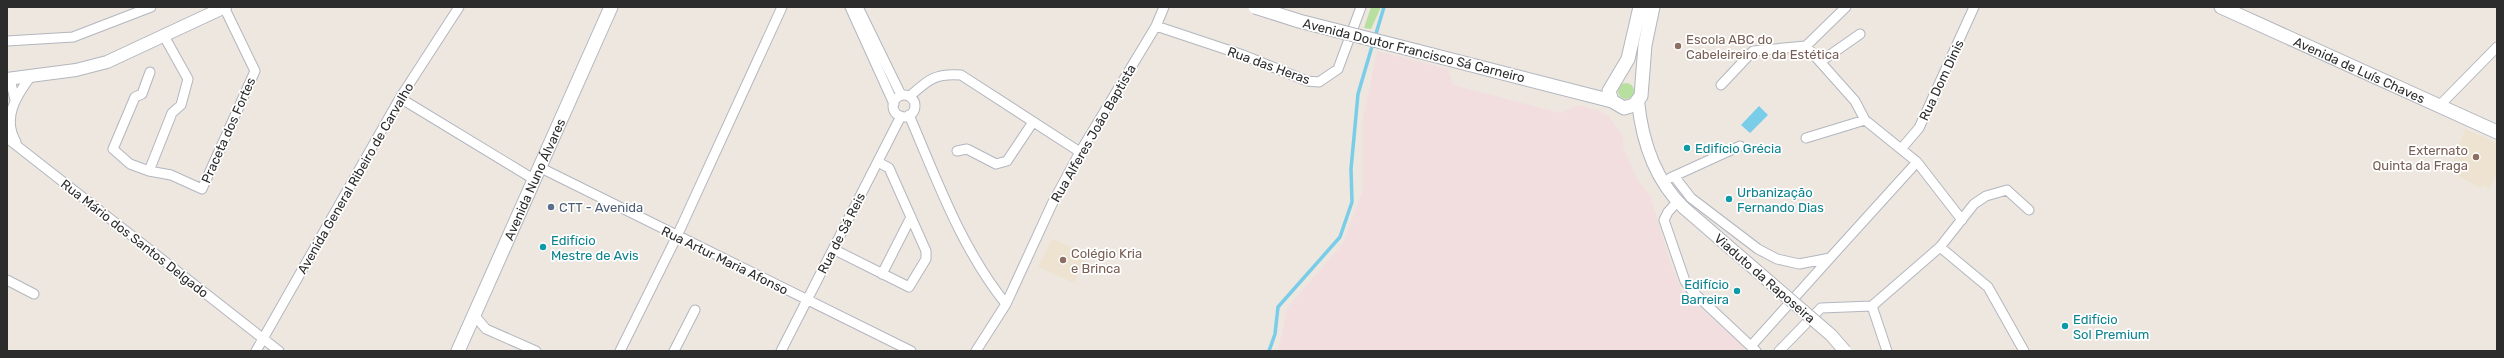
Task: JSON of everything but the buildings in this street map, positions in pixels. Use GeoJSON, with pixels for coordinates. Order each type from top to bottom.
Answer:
{"type":"FeatureCollection","features":[{"type":"Feature","properties":{"kind":"main road","name":"Avenida Nuno Álvares"},"geometry":{"type":"LineString","coordinates":[[458,351],[611,7]]}},
{"type":"Feature","properties":{"kind":"main road","name":"Avenida Doutor Francisco Sá Carneiro"},"geometry":{"type":"LineString","coordinates":[[1255,7],[1299,21],[1612,101]]}},
{"type":"Feature","properties":{"kind":"main road"},"geometry":{"type":"LineString","coordinates":[[1640,7],[1630,53],[1609,91],[1612,101],[1624,108],[1634,105],[1638,101],[1642,91],[1641,85],[1645,45],[1653,7]]}},
{"type":"Feature","properties":{"kind":"main road","name":"Avenida de Luís Chaves"},"geometry":{"type":"LineString","coordinates":[[2221,7],[2497,132]]}},
{"type":"Feature","properties":{"kind":"main road"},"geometry":{"type":"LineString","coordinates":[[1616,79],[1628,75],[1641,85]]}},
{"type":"Feature","properties":{"kind":"main road","name":"Avenida Doutor Francisco Sá Carneiro"},"geometry":{"type":"LineString","coordinates":[[1574,91],[1594,89],[1616,79]]}},
{"type":"Feature","properties":{"kind":"street"},"geometry":{"type":"LineString","coordinates":[[7,41],[73,37],[152,7]]}},
{"type":"Feature","properties":{"kind":"street"},"geometry":{"type":"LineString","coordinates":[[15,100],[8,79],[86,68],[107,62],[224,7]]}},
{"type":"Feature","properties":{"kind":"street","name":"Praceta dos Fortes"},"geometry":{"type":"LineString","coordinates":[[149,171],[171,175],[202,189],[256,71],[224,7]]}},
{"type":"Feature","properties":{"kind":"street","name":"Avenida General Ribeiro de Carvalho"},"geometry":{"type":"LineString","coordinates":[[256,351],[400,98],[459,7]]}},
{"type":"Feature","properties":{"kind":"street"},"geometry":{"type":"LineString","coordinates":[[620,351],[677,236],[782,7]]}},
{"type":"Feature","properties":{"kind":"street"},"geometry":{"type":"LineString","coordinates":[[850,7],[894,104],[894,110],[905,116],[962,235],[986,280],[1006,304]]}},
{"type":"Feature","properties":{"kind":"street"},"geometry":{"type":"LineString","coordinates":[[858,7],[905,96],[915,104],[913,112],[905,116]]}},
{"type":"Feature","properties":{"kind":"street","name":"Rua Alferes João Baptista"},"geometry":{"type":"LineString","coordinates":[[976,351],[1006,304],[1052,204],[1080,152],[1156,26],[1164,7]]}},
{"type":"Feature","properties":{"kind":"street","name":"Rua das Heras"},"geometry":{"type":"LineString","coordinates":[[1156,26],[1243,55],[1307,81],[1319,82],[1338,70],[1361,7]]}},
{"type":"Feature","properties":{"kind":"street"},"geometry":{"type":"LineString","coordinates":[[1721,85],[1753,51],[1806,46],[1846,7]]}},
{"type":"Feature","properties":{"kind":"street","name":"Rua Dom Dinis"},"geometry":{"type":"LineString","coordinates":[[1901,149],[1919,128],[1974,7]]}},
{"type":"Feature","properties":{"kind":"street"},"geometry":{"type":"LineString","coordinates":[[1820,62],[1860,34]]}},
{"type":"Feature","properties":{"kind":"street"},"geometry":{"type":"LineString","coordinates":[[150,72],[142,94],[135,97],[113,149],[130,164],[149,171],[172,113],[181,105],[188,79],[164,36]]}},
{"type":"Feature","properties":{"kind":"street"},"geometry":{"type":"LineString","coordinates":[[1806,46],[1855,101],[1865,120],[1917,162],[1962,220]]}},
{"type":"Feature","properties":{"kind":"street"},"geometry":{"type":"LineString","coordinates":[[2439,106],[2497,47]]}},
{"type":"Feature","properties":{"kind":"street"},"geometry":{"type":"LineString","coordinates":[[894,104],[928,80],[944,74],[960,75],[1080,152]]}},
{"type":"Feature","properties":{"kind":"street"},"geometry":{"type":"LineString","coordinates":[[19,147],[11,133],[8,116],[15,100],[31,76]]}},
{"type":"Feature","properties":{"kind":"street"},"geometry":{"type":"LineString","coordinates":[[400,98],[535,180]]}},
{"type":"Feature","properties":{"kind":"street"},"geometry":{"type":"LineString","coordinates":[[1638,101],[1641,130]]}},
{"type":"Feature","properties":{"kind":"street"},"geometry":{"type":"LineString","coordinates":[[1624,108],[1641,130]]}},
{"type":"Feature","properties":{"kind":"street","name":"Rua de Sá Reis"},"geometry":{"type":"LineString","coordinates":[[781,351],[878,162],[905,116]]}},
{"type":"Feature","properties":{"kind":"street"},"geometry":{"type":"LineString","coordinates":[[1806,138],[1865,120]]}},
{"type":"Feature","properties":{"kind":"street"},"geometry":{"type":"LineString","coordinates":[[957,152],[967,149],[996,164],[1007,161],[1033,122]]}},
{"type":"Feature","properties":{"kind":"street","name":"Viaduto da Raposeira"},"geometry":{"type":"LineString","coordinates":[[1641,130],[1651,159],[1668,178],[1681,205],[1831,335],[1845,351]]}},
{"type":"Feature","properties":{"kind":"street","name":"Rua Mário dos Santos Delgado"},"geometry":{"type":"LineString","coordinates":[[7,138],[279,351]]}},
{"type":"Feature","properties":{"kind":"street"},"geometry":{"type":"LineString","coordinates":[[1740,146],[1668,178],[1691,198],[1758,249],[1777,259],[1799,264],[1830,258]]}},
{"type":"Feature","properties":{"kind":"street"},"geometry":{"type":"LineString","coordinates":[[833,249],[905,286],[913,284],[927,255],[889,168],[878,162]]}},
{"type":"Feature","properties":{"kind":"street"},"geometry":{"type":"LineString","coordinates":[[1681,205],[1668,212],[1664,220],[1685,281],[1692,291],[1753,349],[1830,258],[1917,162]]}},
{"type":"Feature","properties":{"kind":"street","name":"Rua Artur Maria Afonso"},"geometry":{"type":"LineString","coordinates":[[540,168],[911,351]]}},
{"type":"Feature","properties":{"kind":"street"},"geometry":{"type":"LineString","coordinates":[[1779,351],[1821,308],[1872,306],[1940,247],[1974,204],[1986,196],[2007,190],[2028,210]]}},
{"type":"Feature","properties":{"kind":"street"},"geometry":{"type":"LineString","coordinates":[[882,274],[911,217]]}},
{"type":"Feature","properties":{"kind":"street"},"geometry":{"type":"LineString","coordinates":[[1940,247],[1988,287],[2024,351]]}},
{"type":"Feature","properties":{"kind":"street"},"geometry":{"type":"LineString","coordinates":[[7,280],[34,294]]}},
{"type":"Feature","properties":{"kind":"street"},"geometry":{"type":"LineString","coordinates":[[1872,306],[1887,351]]}},
{"type":"Feature","properties":{"kind":"street"},"geometry":{"type":"LineString","coordinates":[[674,351],[695,310]]}},
{"type":"Feature","properties":{"kind":"street"},"geometry":{"type":"LineString","coordinates":[[474,315],[486,329],[536,351]]}},
{"type":"Feature","properties":{"kind":"shaded area"},"geometry":{"type":"Polygon","coordinates":[[[1377,51],[1448,69],[1453,85],[1561,113],[1578,105],[1597,110],[1609,117],[1623,137],[1623,146],[1637,179],[1650,195],[1671,265],[1683,293],[1746,348],[1745,351],[1278,351],[1287,308],[1343,243],[1363,189],[1363,118],[1377,51]]]}},
{"type":"Feature","properties":{"kind":"shaded area","name":"Externato Quinta da Fraga"},"geometry":{"type":"Polygon","coordinates":[[[2465,129],[2497,143],[2497,173],[2489,189],[2483,185],[2480,188],[2450,171],[2465,129]]]}},
{"type":"Feature","properties":{"kind":"shaded area","name":"Colégio Kria e Brinca"},"geometry":{"type":"Polygon","coordinates":[[[1052,239],[1087,254],[1074,283],[1038,267],[1052,239]]]}},
{"type":"Feature","properties":{"kind":"green space"},"geometry":{"type":"Polygon","coordinates":[[[1371,7],[1381,7],[1371,29],[1364,28],[1371,7]]]}},
{"type":"Feature","properties":{"kind":"green space"},"geometry":{"type":"Polygon","coordinates":[[[1626,83],[1633,88],[1634,91],[1629,98],[1626,99],[1619,94],[1618,91],[1623,84],[1626,83]]]}},
{"type":"Feature","properties":{"kind":"water"},"geometry":{"type":"Polygon","coordinates":[[[1759,106],[1768,115],[1750,133],[1741,125],[1759,106]]]}},
{"type":"Feature","properties":{"kind":"waterway"},"geometry":{"type":"LineString","coordinates":[[1375,37],[1384,7]]}},
{"type":"Feature","properties":{"kind":"waterway"},"geometry":{"type":"LineString","coordinates":[[1269,351],[1275,334],[1278,307],[1340,237],[1352,202],[1351,169],[1358,94],[1373,43]]}},
{"type":"Feature","properties":{"kind":"place","name":"Escola ABC do Cabeleireiro e da Estética"},"geometry":{"type":"Point","coordinates":[1678,46]}},
{"type":"Feature","properties":{"kind":"place","name":"Edifício Grécia"},"geometry":{"type":"Point","coordinates":[1687,148]}},
{"type":"Feature","properties":{"kind":"place","name":"Externato Quinta da Fraga"},"geometry":{"type":"Point","coordinates":[2476,157]}},
{"type":"Feature","properties":{"kind":"place","name":"Urbanização Fernando Dias"},"geometry":{"type":"Point","coordinates":[1729,199]}},
{"type":"Feature","properties":{"kind":"place","name":"CTT - Avenida"},"geometry":{"type":"Point","coordinates":[551,207]}},
{"type":"Feature","properties":{"kind":"place","name":"Edifício Mestre de Avis"},"geometry":{"type":"Point","coordinates":[543,247]}},
{"type":"Feature","properties":{"kind":"place","name":"Colégio Kria e Brinca"},"geometry":{"type":"Point","coordinates":[1063,260]}},
{"type":"Feature","properties":{"kind":"place","name":"Edifício Barreira"},"geometry":{"type":"Point","coordinates":[1737,291]}},
{"type":"Feature","properties":{"kind":"place","name":"Edifício Sol Premium"},"geometry":{"type":"Point","coordinates":[2065,326]}}]}
